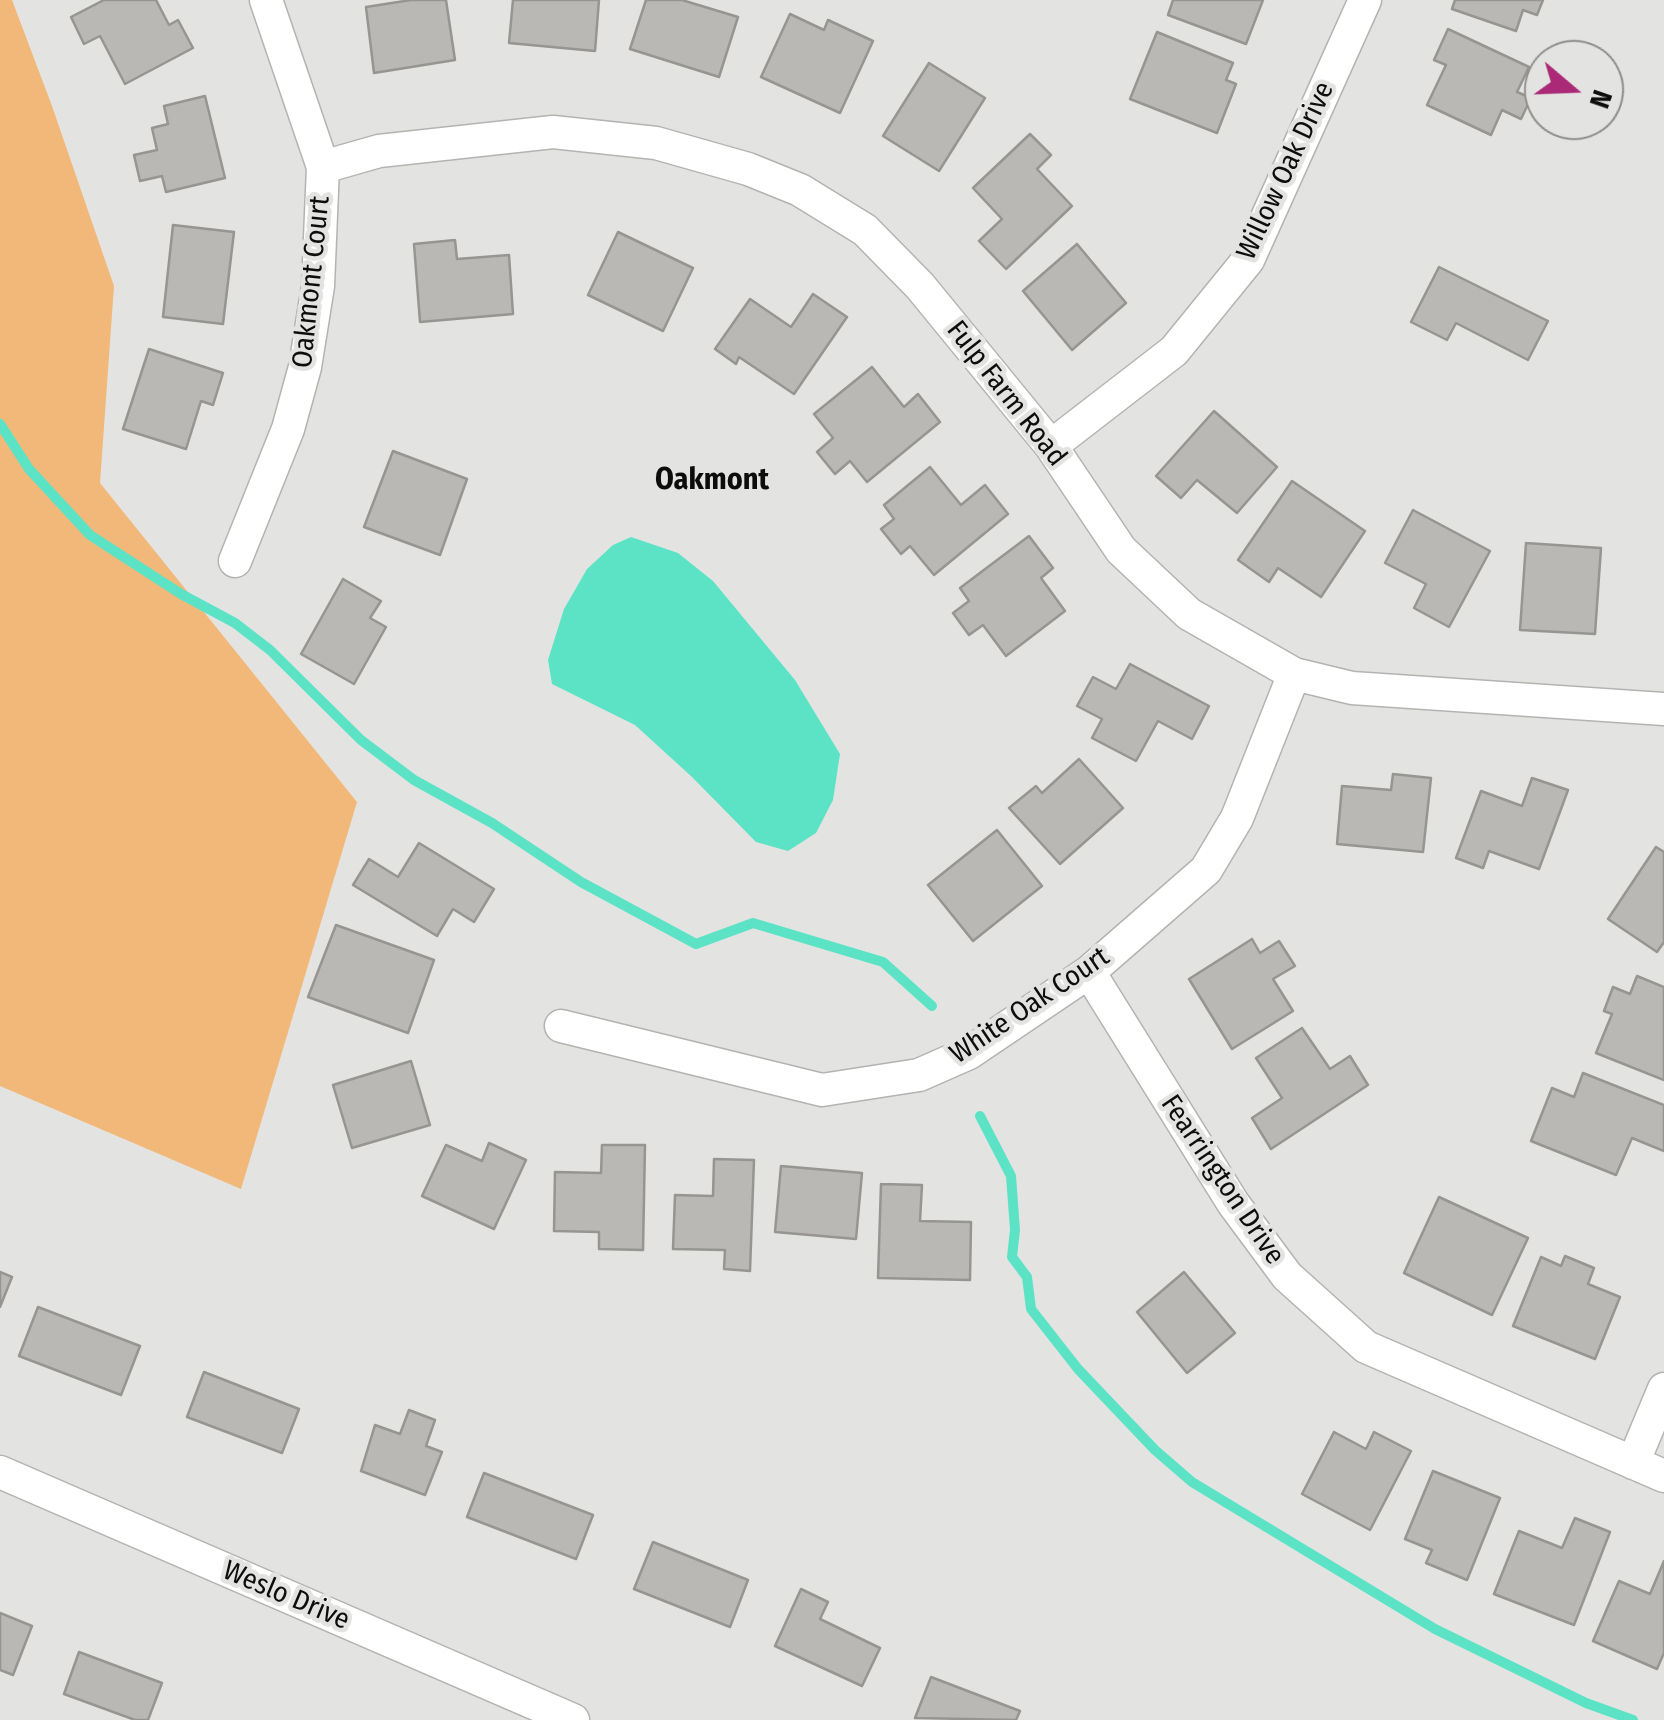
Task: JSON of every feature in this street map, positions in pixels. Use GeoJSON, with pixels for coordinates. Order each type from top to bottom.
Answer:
{"type":"FeatureCollection","features":[{"type":"Feature","properties":{"kind":"street","name":"Oakmont Court"},"geometry":{"type":"LineString","coordinates":[[235,562],[288,429],[306,367],[318,286],[323,167],[266,0]]}},
{"type":"Feature","properties":{"kind":"street","name":"Willow Oak Drive"},"geometry":{"type":"LineString","coordinates":[[1051,446],[1174,351],[1248,260],[1365,0]]}},
{"type":"Feature","properties":{"kind":"street","name":"Fulp Farm Road"},"geometry":{"type":"LineString","coordinates":[[323,167],[379,151],[553,132],[656,143],[748,169],[800,190],[864,230],[920,286],[1051,446],[1120,550],[1189,614],[1294,674],[1352,688],[1664,708]]}},
{"type":"Feature","properties":{"kind":"street","name":"White Oak Court"},"geometry":{"type":"LineString","coordinates":[[561,1026],[822,1090],[919,1076],[969,1053],[1089,972],[1206,870],[1238,818],[1294,674]]}},
{"type":"Feature","properties":{"kind":"street","name":"Fearrington Drive"},"geometry":{"type":"LineString","coordinates":[[1089,972],[1232,1202],[1287,1276],[1366,1347],[1664,1476]]}},
{"type":"Feature","properties":{"kind":"street"},"geometry":{"type":"LineString","coordinates":[[1633,1463],[1664,1388]]}},
{"type":"Feature","properties":{"kind":"street","name":"Weslo Drive"},"geometry":{"type":"LineString","coordinates":[[0,1472],[573,1720]]}},
{"type":"Feature","properties":{"kind":"shaded area"},"geometry":{"type":"Polygon","coordinates":[[[0,0],[12,0],[114,286],[100,483],[357,802],[241,1189],[0,1086],[0,0]]]}},
{"type":"Feature","properties":{"kind":"shaded area"},"geometry":{"type":"Polygon","coordinates":[[[631,537],[678,553],[713,581],[795,680],[840,754],[833,800],[816,833],[788,851],[756,842],[635,725],[552,684],[548,660],[564,609],[587,569],[613,545],[631,537]]]}},
{"type":"Feature","properties":{"kind":"building"},"geometry":{"type":"Polygon","coordinates":[[[104,0],[156,0],[169,25],[178,20],[193,48],[125,84],[100,36],[84,44],[71,17],[104,0]]]}},
{"type":"Feature","properties":{"kind":"building"},"geometry":{"type":"Polygon","coordinates":[[[411,0],[446,0],[455,60],[374,73],[366,7],[411,0]]]}},
{"type":"Feature","properties":{"kind":"building"},"geometry":{"type":"Polygon","coordinates":[[[513,0],[599,0],[595,51],[509,43],[513,0]]]}},
{"type":"Feature","properties":{"kind":"building"},"geometry":{"type":"Polygon","coordinates":[[[646,0],[682,0],[738,17],[719,77],[630,49],[646,0]]]}},
{"type":"Feature","properties":{"kind":"building"},"geometry":{"type":"Polygon","coordinates":[[[1173,0],[1263,0],[1246,44],[1168,15],[1173,0]]]}},
{"type":"Feature","properties":{"kind":"building"},"geometry":{"type":"Polygon","coordinates":[[[1455,0],[1543,0],[1537,15],[1523,10],[1516,31],[1452,9],[1455,0]]]}},
{"type":"Feature","properties":{"kind":"building"},"geometry":{"type":"Polygon","coordinates":[[[790,14],[824,30],[828,20],[873,41],[840,113],[761,77],[790,14]]]}},
{"type":"Feature","properties":{"kind":"building"},"geometry":{"type":"Polygon","coordinates":[[[1448,29],[1524,65],[1524,77],[1517,92],[1524,95],[1521,119],[1502,110],[1491,135],[1427,105],[1446,65],[1434,60],[1448,29]]]}},
{"type":"Feature","properties":{"kind":"building"},"geometry":{"type":"Polygon","coordinates":[[[1157,32],[1233,63],[1226,80],[1236,84],[1217,133],[1130,99],[1157,32]]]}},
{"type":"Feature","properties":{"kind":"building"},"geometry":{"type":"Polygon","coordinates":[[[929,63],[985,98],[939,171],[883,136],[929,63]]]}},
{"type":"Feature","properties":{"kind":"building"},"geometry":{"type":"Polygon","coordinates":[[[205,96],[225,178],[166,192],[162,176],[140,181],[134,155],[157,150],[152,128],[168,124],[164,106],[205,96]]]}},
{"type":"Feature","properties":{"kind":"building"},"geometry":{"type":"Polygon","coordinates":[[[1030,134],[1051,155],[1037,169],[1072,206],[1006,269],[979,241],[1002,219],[973,188],[1030,134]]]}},
{"type":"Feature","properties":{"kind":"building"},"geometry":{"type":"Polygon","coordinates":[[[173,225],[234,232],[223,324],[163,317],[173,225]]]}},
{"type":"Feature","properties":{"kind":"building"},"geometry":{"type":"Polygon","coordinates":[[[618,232],[693,268],[663,331],[588,295],[618,232]]]}},
{"type":"Feature","properties":{"kind":"building"},"geometry":{"type":"Polygon","coordinates":[[[455,240],[457,259],[509,255],[513,314],[420,322],[414,244],[455,240]]]}},
{"type":"Feature","properties":{"kind":"building"},"geometry":{"type":"Polygon","coordinates":[[[1077,244],[1126,303],[1072,350],[1023,291],[1077,244]]]}},
{"type":"Feature","properties":{"kind":"building"},"geometry":{"type":"Polygon","coordinates":[[[1439,267],[1548,321],[1528,360],[1456,323],[1447,340],[1411,322],[1439,267]]]}},
{"type":"Feature","properties":{"kind":"building"},"geometry":{"type":"Polygon","coordinates":[[[813,294],[847,317],[794,394],[739,357],[736,364],[715,349],[750,299],[791,327],[813,294]]]}},
{"type":"Feature","properties":{"kind":"building"},"geometry":{"type":"Polygon","coordinates":[[[149,349],[223,373],[213,405],[201,401],[186,449],[123,429],[149,349]]]}},
{"type":"Feature","properties":{"kind":"building"},"geometry":{"type":"Polygon","coordinates":[[[872,367],[904,407],[918,394],[940,422],[867,482],[850,461],[835,474],[817,452],[833,438],[814,414],[872,367]]]}},
{"type":"Feature","properties":{"kind":"building"},"geometry":{"type":"Polygon","coordinates":[[[1214,411],[1277,467],[1237,513],[1197,480],[1181,498],[1156,476],[1214,411]]]}},
{"type":"Feature","properties":{"kind":"building"},"geometry":{"type":"Polygon","coordinates":[[[393,451],[467,479],[440,555],[364,527],[393,451]]]}},
{"type":"Feature","properties":{"kind":"building"},"geometry":{"type":"Polygon","coordinates":[[[930,467],[961,505],[985,485],[1008,514],[934,575],[910,546],[901,554],[881,529],[894,519],[884,505],[930,467]]]}},
{"type":"Feature","properties":{"kind":"building"},"geometry":{"type":"Polygon","coordinates":[[[1292,481],[1365,531],[1321,597],[1278,568],[1269,582],[1238,560],[1292,481]]]}},
{"type":"Feature","properties":{"kind":"building"},"geometry":{"type":"Polygon","coordinates":[[[1413,510],[1490,551],[1449,627],[1414,608],[1426,584],[1385,563],[1413,510]]]}},
{"type":"Feature","properties":{"kind":"building"},"geometry":{"type":"Polygon","coordinates":[[[1029,536],[1053,568],[1041,578],[1065,611],[1006,656],[983,625],[969,635],[953,613],[969,601],[960,588],[1029,536]]]}},
{"type":"Feature","properties":{"kind":"building"},"geometry":{"type":"Polygon","coordinates":[[[1526,543],[1601,548],[1595,634],[1520,630],[1526,543]]]}},
{"type":"Feature","properties":{"kind":"building"},"geometry":{"type":"Polygon","coordinates":[[[343,579],[381,601],[370,618],[386,627],[354,684],[301,654],[343,579]]]}},
{"type":"Feature","properties":{"kind":"building"},"geometry":{"type":"Polygon","coordinates":[[[1130,664],[1209,706],[1192,739],[1158,721],[1136,761],[1092,738],[1102,719],[1077,706],[1093,677],[1116,689],[1130,664]]]}},
{"type":"Feature","properties":{"kind":"building"},"geometry":{"type":"Polygon","coordinates":[[[1079,759],[1123,808],[1060,864],[1009,808],[1036,786],[1042,793],[1079,759]]]}},
{"type":"Feature","properties":{"kind":"building"},"geometry":{"type":"Polygon","coordinates":[[[1393,774],[1431,778],[1423,852],[1337,844],[1342,786],[1391,790],[1393,774]]]}},
{"type":"Feature","properties":{"kind":"building"},"geometry":{"type":"Polygon","coordinates":[[[1532,778],[1568,790],[1539,869],[1489,851],[1483,868],[1456,858],[1481,791],[1522,806],[1532,778]]]}},
{"type":"Feature","properties":{"kind":"building"},"geometry":{"type":"Polygon","coordinates":[[[997,830],[1042,886],[973,941],[928,885],[997,830]]]}},
{"type":"Feature","properties":{"kind":"building"},"geometry":{"type":"Polygon","coordinates":[[[419,843],[494,889],[474,922],[453,909],[437,936],[353,885],[369,859],[398,877],[419,843]]]}},
{"type":"Feature","properties":{"kind":"building"},"geometry":{"type":"Polygon","coordinates":[[[1656,847],[1664,852],[1664,942],[1657,952],[1608,919],[1656,847]]]}},
{"type":"Feature","properties":{"kind":"building"},"geometry":{"type":"Polygon","coordinates":[[[336,925],[434,960],[408,1033],[308,997],[336,925]]]}},
{"type":"Feature","properties":{"kind":"building"},"geometry":{"type":"Polygon","coordinates":[[[1252,939],[1260,953],[1279,941],[1295,966],[1273,979],[1293,1011],[1232,1049],[1189,979],[1252,939]]]}},
{"type":"Feature","properties":{"kind":"building"},"geometry":{"type":"Polygon","coordinates":[[[1637,976],[1664,987],[1664,1080],[1596,1053],[1612,1014],[1604,1011],[1613,987],[1630,994],[1637,976]]]}},
{"type":"Feature","properties":{"kind":"building"},"geometry":{"type":"Polygon","coordinates":[[[1302,1028],[1330,1069],[1350,1056],[1368,1085],[1271,1149],[1252,1118],[1282,1098],[1256,1058],[1302,1028]]]}},
{"type":"Feature","properties":{"kind":"building"},"geometry":{"type":"Polygon","coordinates":[[[411,1061],[430,1125],[352,1148],[333,1085],[411,1061]]]}},
{"type":"Feature","properties":{"kind":"building"},"geometry":{"type":"Polygon","coordinates":[[[1583,1073],[1664,1105],[1664,1151],[1632,1138],[1616,1175],[1531,1141],[1552,1088],[1574,1097],[1583,1073]]]}},
{"type":"Feature","properties":{"kind":"building"},"geometry":{"type":"Polygon","coordinates":[[[489,1143],[526,1160],[494,1229],[422,1196],[446,1145],[482,1161],[489,1143]]]}},
{"type":"Feature","properties":{"kind":"building"},"geometry":{"type":"Polygon","coordinates":[[[602,1145],[645,1145],[643,1250],[599,1249],[599,1232],[554,1231],[555,1172],[601,1173],[602,1145]]]}},
{"type":"Feature","properties":{"kind":"building"},"geometry":{"type":"Polygon","coordinates":[[[714,1159],[754,1160],[750,1271],[724,1269],[725,1250],[673,1249],[675,1195],[713,1196],[714,1159]]]}},
{"type":"Feature","properties":{"kind":"building"},"geometry":{"type":"Polygon","coordinates":[[[781,1166],[862,1173],[856,1239],[775,1232],[781,1166]]]}},
{"type":"Feature","properties":{"kind":"building"},"geometry":{"type":"Polygon","coordinates":[[[881,1184],[922,1185],[920,1221],[971,1222],[970,1280],[878,1278],[881,1184]]]}},
{"type":"Feature","properties":{"kind":"building"},"geometry":{"type":"Polygon","coordinates":[[[1439,1197],[1528,1238],[1492,1315],[1404,1273],[1439,1197]]]}},
{"type":"Feature","properties":{"kind":"building"},"geometry":{"type":"Polygon","coordinates":[[[1565,1256],[1594,1268],[1588,1284],[1620,1297],[1595,1359],[1513,1326],[1541,1257],[1561,1266],[1565,1256]]]}},
{"type":"Feature","properties":{"kind":"building"},"geometry":{"type":"Polygon","coordinates":[[[0,1272],[12,1277],[0,1307],[0,1272]]]}},
{"type":"Feature","properties":{"kind":"building"},"geometry":{"type":"Polygon","coordinates":[[[1184,1272],[1235,1333],[1187,1373],[1137,1312],[1184,1272]]]}},
{"type":"Feature","properties":{"kind":"building"},"geometry":{"type":"Polygon","coordinates":[[[38,1307],[140,1346],[121,1395],[19,1356],[38,1307]]]}},
{"type":"Feature","properties":{"kind":"building"},"geometry":{"type":"Polygon","coordinates":[[[204,1372],[299,1409],[282,1453],[187,1417],[204,1372]]]}},
{"type":"Feature","properties":{"kind":"building"},"geometry":{"type":"Polygon","coordinates":[[[409,1410],[435,1420],[426,1446],[442,1452],[425,1495],[361,1471],[375,1425],[400,1434],[409,1410]]]}},
{"type":"Feature","properties":{"kind":"building"},"geometry":{"type":"Polygon","coordinates":[[[1334,1432],[1366,1449],[1374,1432],[1411,1451],[1370,1530],[1302,1494],[1334,1432]]]}},
{"type":"Feature","properties":{"kind":"building"},"geometry":{"type":"Polygon","coordinates":[[[1433,1471],[1500,1498],[1467,1580],[1426,1563],[1432,1550],[1405,1539],[1433,1471]]]}},
{"type":"Feature","properties":{"kind":"building"},"geometry":{"type":"Polygon","coordinates":[[[484,1473],[593,1515],[576,1559],[467,1517],[484,1473]]]}},
{"type":"Feature","properties":{"kind":"building"},"geometry":{"type":"Polygon","coordinates":[[[1575,1518],[1610,1532],[1574,1625],[1494,1594],[1519,1531],[1562,1548],[1575,1518]]]}},
{"type":"Feature","properties":{"kind":"building"},"geometry":{"type":"Polygon","coordinates":[[[653,1542],[748,1580],[730,1627],[634,1589],[653,1542]]]}},
{"type":"Feature","properties":{"kind":"building"},"geometry":{"type":"Polygon","coordinates":[[[1664,1561],[1664,1653],[1657,1669],[1593,1641],[1619,1581],[1650,1594],[1664,1561]]]}},
{"type":"Feature","properties":{"kind":"building"},"geometry":{"type":"Polygon","coordinates":[[[801,1589],[828,1602],[820,1619],[880,1648],[862,1686],[775,1646],[801,1589]]]}},
{"type":"Feature","properties":{"kind":"building"},"geometry":{"type":"Polygon","coordinates":[[[0,1613],[32,1626],[13,1675],[0,1670],[0,1613]]]}},
{"type":"Feature","properties":{"kind":"building"},"geometry":{"type":"Polygon","coordinates":[[[79,1652],[162,1683],[148,1720],[135,1720],[64,1694],[79,1652]]]}},
{"type":"Feature","properties":{"kind":"building"},"geometry":{"type":"Polygon","coordinates":[[[931,1677],[1020,1711],[1016,1720],[915,1718],[931,1677]]]}},
{"type":"Feature","properties":{"kind":"waterway"},"geometry":{"type":"LineString","coordinates":[[0,424],[29,469],[90,535],[181,594],[235,623],[270,650],[361,740],[414,780],[492,823],[581,882],[696,944],[753,923],[883,962],[932,1006]]}},
{"type":"Feature","properties":{"kind":"waterway"},"geometry":{"type":"LineString","coordinates":[[980,1116],[1011,1176],[1015,1230],[1012,1257],[1027,1277],[1031,1309],[1078,1369],[1155,1450],[1192,1482],[1435,1629],[1586,1703],[1633,1720]]}},
{"type":"Feature","properties":{"kind":"district","name":"Oakmont"},"geometry":{"type":"Point","coordinates":[712,481]}}]}
